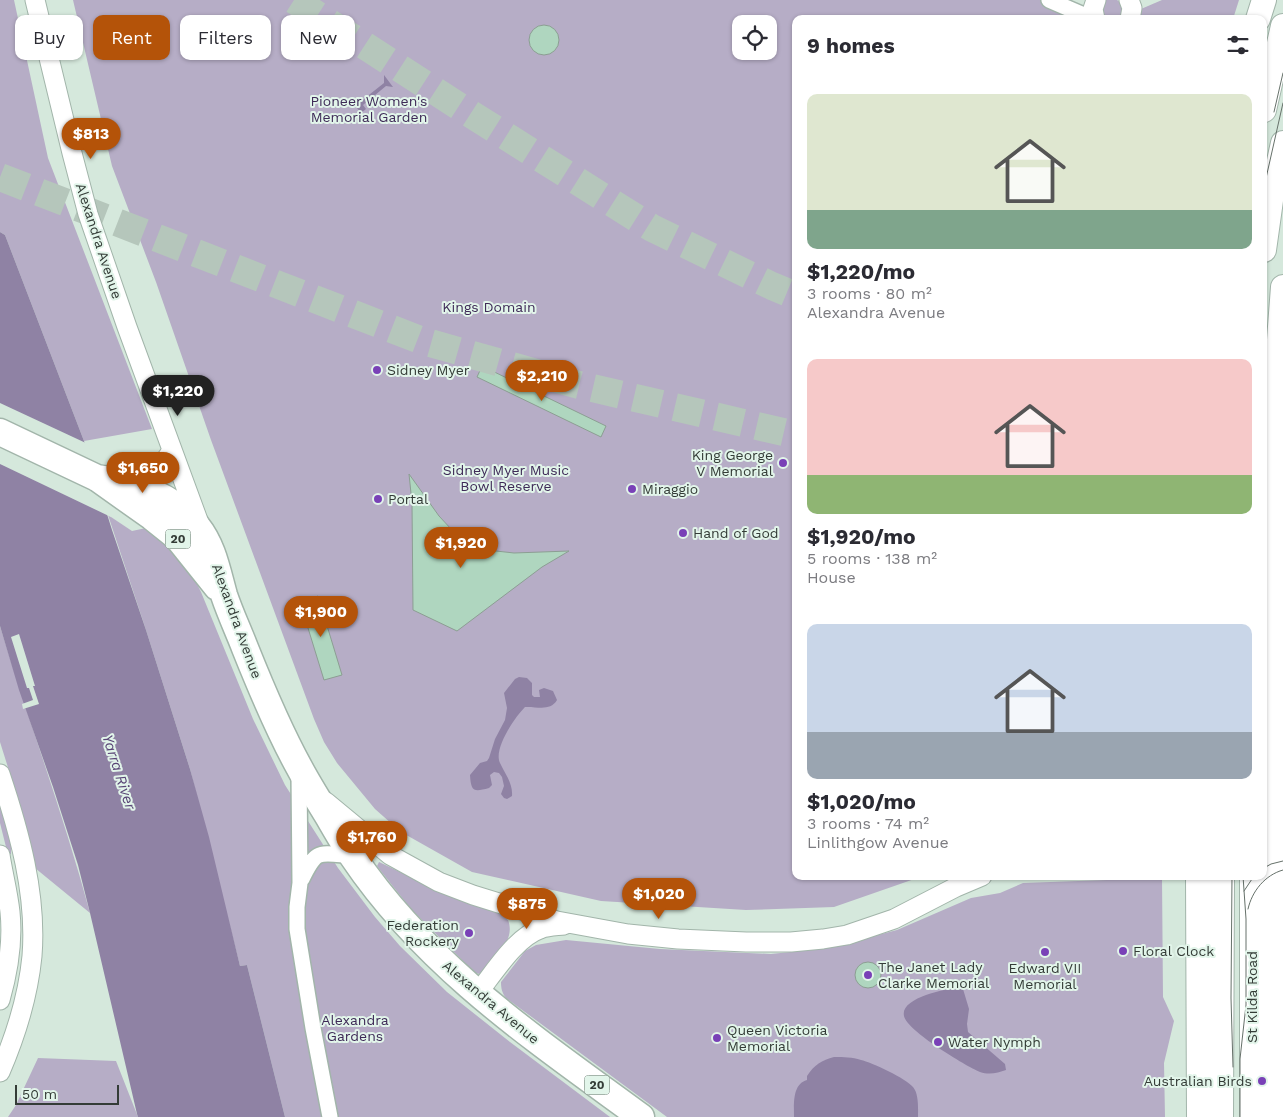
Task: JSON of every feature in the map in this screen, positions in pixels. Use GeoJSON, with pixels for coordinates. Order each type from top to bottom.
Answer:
{"type":"FeatureCollection","features":[{"type":"Feature","properties":{"kind":"highway","name":"20"},"geometry":{"type":"LineString","coordinates":[[0,432],[112,483],[140,488],[176,506],[197,526],[210,546]]}},
{"type":"Feature","properties":{"kind":"highway","name":"20"},"geometry":{"type":"LineString","coordinates":[[112,483],[172,532],[225,598]]}},
{"type":"Feature","properties":{"kind":"highway","name":"Alexandra Avenue"},"geometry":{"type":"LineString","coordinates":[[210,546],[225,598],[265,699],[299,768],[352,856],[379,892],[402,920],[477,994],[641,1117]]}},
{"type":"Feature","properties":{"kind":"main road"},"geometry":{"type":"LineString","coordinates":[[1259,15],[1264,0]]}},
{"type":"Feature","properties":{"kind":"main road"},"geometry":{"type":"LineString","coordinates":[[1267,97],[1283,26]]}},
{"type":"Feature","properties":{"kind":"main road"},"geometry":{"type":"LineString","coordinates":[[1267,238],[1278,194],[1283,143]]}},
{"type":"Feature","properties":{"kind":"main road","name":"St Kilda Road"},"geometry":{"type":"LineString","coordinates":[[1270,853],[1269,546],[1279,463],[1276,380],[1283,287]]}},
{"type":"Feature","properties":{"kind":"main road"},"geometry":{"type":"LineString","coordinates":[[1198,880],[1199,1117]]}},
{"type":"Feature","properties":{"kind":"main road"},"geometry":{"type":"LineString","coordinates":[[1221,1117],[1222,880]]}},
{"type":"Feature","properties":{"kind":"main road","name":"St Kilda Road"},"geometry":{"type":"LineString","coordinates":[[1252,1117],[1257,880]]}},
{"type":"Feature","properties":{"kind":"main road","name":"St Kilda Road"},"geometry":{"type":"LineString","coordinates":[[1257,880],[1274,1117]]}},
{"type":"Feature","properties":{"kind":"street","name":"Alexandra Avenue"},"geometry":{"type":"LineString","coordinates":[[35,0],[88,214],[106,269],[194,511],[210,546]]}},
{"type":"Feature","properties":{"kind":"street"},"geometry":{"type":"LineString","coordinates":[[1049,0],[1085,15]]}},
{"type":"Feature","properties":{"kind":"street"},"geometry":{"type":"LineString","coordinates":[[1094,15],[1093,9],[1096,0]]}},
{"type":"Feature","properties":{"kind":"street"},"geometry":{"type":"LineString","coordinates":[[112,483],[149,474],[166,460],[172,450]]}},
{"type":"Feature","properties":{"kind":"street"},"geometry":{"type":"LineString","coordinates":[[299,768],[300,883],[297,929],[330,1117]]}},
{"type":"Feature","properties":{"kind":"street"},"geometry":{"type":"LineString","coordinates":[[0,774],[22,849],[31,900],[33,930],[32,956],[26,992],[15,1036],[0,1072]]}},
{"type":"Feature","properties":{"kind":"street"},"geometry":{"type":"LineString","coordinates":[[313,790],[369,840],[399,861],[439,882],[570,924],[628,934],[678,939],[746,942],[807,941],[847,935],[876,926],[909,912],[973,880]]}},
{"type":"Feature","properties":{"kind":"street"},"geometry":{"type":"LineString","coordinates":[[0,855],[10,912],[10,939],[2,994],[26,992]]}},
{"type":"Feature","properties":{"kind":"street"},"geometry":{"type":"LineString","coordinates":[[300,883],[317,855],[352,856]]}},
{"type":"Feature","properties":{"kind":"street"},"geometry":{"type":"LineString","coordinates":[[501,903],[513,913],[517,922],[515,947]]}},
{"type":"Feature","properties":{"kind":"street"},"geometry":{"type":"LineString","coordinates":[[477,994],[515,947],[533,931],[570,924]]}},
{"type":"Feature","properties":{"kind":"green space"},"geometry":{"type":"Polygon","coordinates":[[[0,0],[14,0],[17,15],[15,15],[15,60],[27,60],[48,158],[152,429],[84,441],[5,235],[0,232],[0,0]]]}},
{"type":"Feature","properties":{"kind":"green space","name":"Kings Domain"},"geometry":{"type":"Polygon","coordinates":[[[73,0],[1070,0],[1066,15],[792,15],[792,880],[912,880],[834,907],[746,910],[601,901],[472,872],[401,832],[375,809],[337,763],[324,742],[211,440],[156,282],[112,166],[83,43],[83,15],[77,15],[73,0]]]}},
{"type":"Feature","properties":{"kind":"green space"},"geometry":{"type":"Polygon","coordinates":[[[1106,0],[1117,0],[1122,6],[1122,15],[1102,15],[1101,4],[1106,0]]]}},
{"type":"Feature","properties":{"kind":"green space"},"geometry":{"type":"Polygon","coordinates":[[[1162,0],[1239,0],[1234,15],[1140,15],[1141,9],[1162,0]]]}},
{"type":"Feature","properties":{"kind":"green space","name":"Alexandra Gardens"},"geometry":{"type":"Polygon","coordinates":[[[108,515],[132,531],[146,528],[167,541],[189,568],[201,592],[253,719],[285,785],[338,868],[375,917],[400,946],[447,992],[610,1117],[285,1117],[247,965],[240,966],[190,769],[108,515]]]}},
{"type":"Feature","properties":{"kind":"green space"},"geometry":{"type":"Polygon","coordinates":[[[0,626],[69,841],[90,913],[35,868],[17,796],[0,742],[0,626]]]}},
{"type":"Feature","properties":{"kind":"green space"},"geometry":{"type":"Polygon","coordinates":[[[0,803],[11,842],[11,854],[8,855],[0,823],[0,803]]]}},
{"type":"Feature","properties":{"kind":"green space"},"geometry":{"type":"Polygon","coordinates":[[[379,862],[436,889],[497,911],[508,920],[510,927],[507,941],[483,972],[479,974],[474,972],[411,909],[377,866],[379,862]]]}},
{"type":"Feature","properties":{"kind":"green space"},"geometry":{"type":"Polygon","coordinates":[[[1162,880],[1163,997],[1174,1021],[1164,1063],[1165,1117],[667,1117],[506,998],[502,988],[501,982],[525,951],[536,945],[566,940],[660,949],[771,954],[828,948],[897,930],[971,898],[1000,893],[1023,883],[1162,880]]]}},
{"type":"Feature","properties":{"kind":"green space"},"geometry":{"type":"Polygon","coordinates":[[[38,1058],[116,1061],[138,1117],[8,1117],[16,1105],[38,1058]]]}},
{"type":"Feature","properties":{"kind":"water"},"geometry":{"type":"Polygon","coordinates":[[[384,75],[393,87],[386,86],[363,105],[366,109],[361,113],[353,103],[357,99],[360,102],[384,83],[384,75]]]}},
{"type":"Feature","properties":{"kind":"water","name":"Yarra River"},"geometry":{"type":"Polygon","coordinates":[[[0,232],[5,235],[84,441],[146,630],[190,769],[209,837],[240,966],[247,965],[285,1117],[138,1117],[137,1114],[78,865],[19,690],[0,626],[0,232]]]}},
{"type":"Feature","properties":{"kind":"water"},"geometry":{"type":"Polygon","coordinates":[[[519,677],[527,678],[532,683],[532,695],[534,697],[540,697],[539,690],[544,688],[553,691],[557,700],[554,704],[547,707],[525,707],[506,734],[499,757],[511,787],[512,796],[507,799],[501,794],[504,786],[499,773],[494,772],[490,775],[492,785],[489,788],[480,790],[472,788],[470,775],[480,763],[487,761],[489,758],[495,739],[505,720],[507,708],[504,693],[515,679],[519,677]]]}},
{"type":"Feature","properties":{"kind":"water"},"geometry":{"type":"Polygon","coordinates":[[[963,989],[969,1009],[968,1032],[1005,1064],[1006,1070],[993,1073],[980,1072],[963,1063],[926,1039],[915,1030],[904,1016],[909,1004],[916,999],[943,990],[963,989]]]}},
{"type":"Feature","properties":{"kind":"water"},"geometry":{"type":"Polygon","coordinates":[[[834,1057],[866,1061],[904,1080],[913,1087],[916,1093],[918,1117],[794,1117],[796,1090],[802,1082],[807,1080],[807,1076],[815,1066],[822,1061],[834,1057]]]}},
{"type":"Feature","properties":{"kind":"pier"},"geometry":{"type":"Polygon","coordinates":[[[0,403],[88,444],[111,517],[0,464],[0,403]]]}},
{"type":"Feature","properties":{"kind":"pier"},"geometry":{"type":"Polygon","coordinates":[[[19,634],[39,704],[23,709],[22,704],[33,700],[29,688],[27,688],[11,637],[19,634]]]}},
{"type":"Feature","properties":{"kind":"building"},"geometry":{"type":"Polygon","coordinates":[[[544,25],[555,29],[559,40],[555,51],[544,55],[533,51],[529,40],[533,29],[544,25]]]}},
{"type":"Feature","properties":{"kind":"building"},"geometry":{"type":"Polygon","coordinates":[[[482,366],[606,426],[601,437],[477,377],[482,366]]]}},
{"type":"Feature","properties":{"kind":"building"},"geometry":{"type":"Polygon","coordinates":[[[409,474],[439,516],[452,530],[472,544],[496,551],[514,553],[569,551],[542,567],[457,631],[413,610],[412,503],[409,474]]]}},
{"type":"Feature","properties":{"kind":"building"},"geometry":{"type":"Polygon","coordinates":[[[318,596],[342,675],[324,680],[300,602],[318,596]]]}},
{"type":"Feature","properties":{"kind":"building","name":"The Janet Lady Clarke Memorial"},"geometry":{"type":"Polygon","coordinates":[[[868,962],[877,966],[881,975],[877,984],[868,988],[859,984],[855,975],[859,966],[868,962]]]}},
{"type":"Feature","properties":{"kind":"tunnel"},"geometry":{"type":"LineString","coordinates":[[294,0],[652,228],[792,294]]}},
{"type":"Feature","properties":{"kind":"tunnel"},"geometry":{"type":"LineString","coordinates":[[0,177],[423,341],[579,385],[792,434]]}},
{"type":"Feature","properties":{"kind":"tram line"},"geometry":{"type":"LineString","coordinates":[[1274,112],[1283,73]]}},
{"type":"Feature","properties":{"kind":"tram line"},"geometry":{"type":"LineString","coordinates":[[1267,174],[1283,103]]}},
{"type":"Feature","properties":{"kind":"tram line"},"geometry":{"type":"LineString","coordinates":[[1267,866],[1283,861]]}},
{"type":"Feature","properties":{"kind":"tram line"},"geometry":{"type":"LineString","coordinates":[[1267,878],[1283,870]]}},
{"type":"Feature","properties":{"kind":"tram line"},"geometry":{"type":"LineString","coordinates":[[1232,880],[1231,998],[1233,1067]]}},
{"type":"Feature","properties":{"kind":"tram line"},"geometry":{"type":"LineString","coordinates":[[1240,1117],[1240,1059],[1246,1005],[1246,919],[1243,880]]}},
{"type":"Feature","properties":{"kind":"tram line"},"geometry":{"type":"LineString","coordinates":[[1244,891],[1251,880]]}},
{"type":"Feature","properties":{"kind":"tram line"},"geometry":{"type":"LineString","coordinates":[[1248,909],[1256,890],[1265,880]]}},
{"type":"Feature","properties":{"kind":"place","name":"Sidney Myer"},"geometry":{"type":"Point","coordinates":[377,370]}},
{"type":"Feature","properties":{"kind":"place","name":"King George V Memorial"},"geometry":{"type":"Point","coordinates":[783,463]}},
{"type":"Feature","properties":{"kind":"place","name":"Miraggio"},"geometry":{"type":"Point","coordinates":[632,489]}},
{"type":"Feature","properties":{"kind":"place","name":"Portal"},"geometry":{"type":"Point","coordinates":[378,499]}},
{"type":"Feature","properties":{"kind":"place","name":"Hand of God"},"geometry":{"type":"Point","coordinates":[683,533]}},
{"type":"Feature","properties":{"kind":"place","name":"Federation Rockery"},"geometry":{"type":"Point","coordinates":[469,933]}},
{"type":"Feature","properties":{"kind":"place","name":"Floral Clock"},"geometry":{"type":"Point","coordinates":[1123,951]}},
{"type":"Feature","properties":{"kind":"place","name":"Edward VII Memorial"},"geometry":{"type":"Point","coordinates":[1045,952]}},
{"type":"Feature","properties":{"kind":"place","name":"The Janet Lady Clarke Memorial"},"geometry":{"type":"Point","coordinates":[868,975]}},
{"type":"Feature","properties":{"kind":"place","name":"Queen Victoria Memorial"},"geometry":{"type":"Point","coordinates":[717,1038]}},
{"type":"Feature","properties":{"kind":"place","name":"Water Nymph"},"geometry":{"type":"Point","coordinates":[938,1042]}},
{"type":"Feature","properties":{"kind":"place","name":"Australian Birds"},"geometry":{"type":"Point","coordinates":[1262,1081]}},
{"type":"Feature","properties":{"kind":"park label","name":"Pioneer Women's Memorial Garden"},"geometry":{"type":"Point","coordinates":[369,109]}},
{"type":"Feature","properties":{"kind":"park label","name":"Sidney Myer Music Bowl Reserve"},"geometry":{"type":"Point","coordinates":[506,478]}}]}
